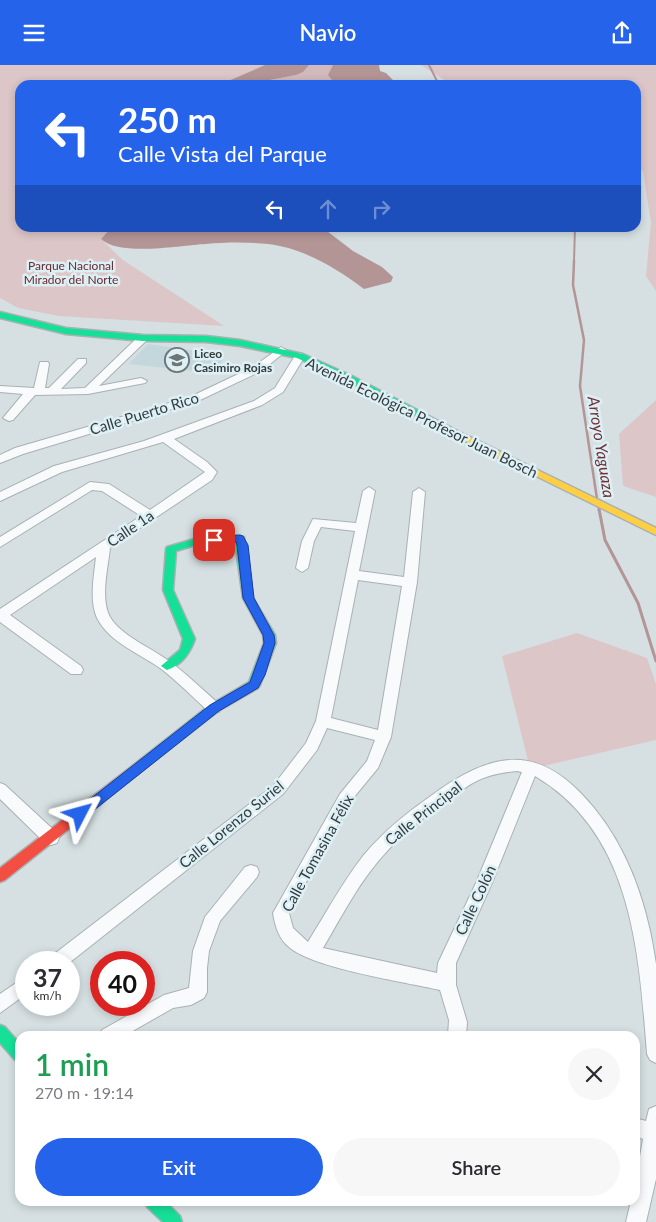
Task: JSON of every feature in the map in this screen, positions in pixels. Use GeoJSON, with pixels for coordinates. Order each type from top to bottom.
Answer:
{"type":"FeatureCollection","features":[{"type":"Feature","properties":{"kind":"street","name":"Avenida Ecológica Profesor Juan Bosch"},"geometry":{"type":"LineString","coordinates":[[0,304],[25,314],[62,322],[221,332],[269,338],[293,345],[339,362],[553,470],[638,519],[656,532]]}},
{"type":"Feature","properties":{"kind":"street","name":"Avenida Ecológica Profesor Juan Bosch"},"geometry":{"type":"LineString","coordinates":[[0,315],[66,331],[143,338],[206,339],[258,345],[349,378],[554,483],[638,519],[656,521]]}},
{"type":"Feature","properties":{"kind":"street"},"geometry":{"type":"LineString","coordinates":[[88,391],[143,338]]}},
{"type":"Feature","properties":{"kind":"street","name":"Calle Puerto Rico"},"geometry":{"type":"LineString","coordinates":[[0,459],[19,451],[194,399],[236,380],[278,353]]}},
{"type":"Feature","properties":{"kind":"street"},"geometry":{"type":"LineString","coordinates":[[0,497],[58,469],[166,438],[226,417],[267,398],[283,384],[298,359]]}},
{"type":"Feature","properties":{"kind":"street"},"geometry":{"type":"LineString","coordinates":[[52,390],[82,361]]}},
{"type":"Feature","properties":{"kind":"street"},"geometry":{"type":"LineString","coordinates":[[10,417],[20,402],[36,391],[44,364]]}},
{"type":"Feature","properties":{"kind":"street"},"geometry":{"type":"LineString","coordinates":[[0,389],[88,391],[112,389],[141,381]]}},
{"type":"Feature","properties":{"kind":"street","name":"Calle 1a"},"geometry":{"type":"LineString","coordinates":[[0,615],[210,475],[207,467],[180,451],[166,438]]}},
{"type":"Feature","properties":{"kind":"street"},"geometry":{"type":"LineString","coordinates":[[502,457],[512,449]]}},
{"type":"Feature","properties":{"kind":"street"},"geometry":{"type":"LineString","coordinates":[[0,543],[90,486],[106,487],[149,515]]}},
{"type":"Feature","properties":{"kind":"street","name":"Calle Lorenzo Suriel"},"geometry":{"type":"LineString","coordinates":[[70,951],[278,790],[312,746],[323,721],[354,575],[369,491]]}},
{"type":"Feature","properties":{"kind":"street","name":"Calle Tomasina Félix"},"geometry":{"type":"LineString","coordinates":[[419,492],[410,581],[384,737],[373,764],[345,798],[282,913],[284,931],[294,943],[311,953],[446,983]]}},
{"type":"Feature","properties":{"kind":"street"},"geometry":{"type":"LineString","coordinates":[[302,568],[308,541],[318,518],[362,528]]}},
{"type":"Feature","properties":{"kind":"street"},"geometry":{"type":"LineString","coordinates":[[0,876],[214,708],[254,685],[270,643],[269,635],[248,598],[240,539],[231,537],[179,544],[171,549],[168,589],[189,639],[189,645],[184,653],[167,666]]}},
{"type":"Feature","properties":{"kind":"street"},"geometry":{"type":"LineString","coordinates":[[104,545],[101,582],[101,605],[104,619],[115,630],[167,666],[214,708]]}},
{"type":"Feature","properties":{"kind":"street"},"geometry":{"type":"LineString","coordinates":[[354,575],[410,581]]}},
{"type":"Feature","properties":{"kind":"street"},"geometry":{"type":"LineString","coordinates":[[0,615],[76,670]]}},
{"type":"Feature","properties":{"kind":"street"},"geometry":{"type":"LineString","coordinates":[[323,721],[384,737]]}},
{"type":"Feature","properties":{"kind":"street","name":"Calle Principal"},"geometry":{"type":"LineString","coordinates":[[311,953],[376,851],[396,831],[455,786],[471,777],[500,766],[531,768],[551,775],[569,789],[616,855],[630,887],[644,945],[656,1054]]}},
{"type":"Feature","properties":{"kind":"street","name":"Calle Colón"},"geometry":{"type":"LineString","coordinates":[[458,1031],[458,1021],[446,983],[447,963],[484,883],[531,768]]}},
{"type":"Feature","properties":{"kind":"street"},"geometry":{"type":"LineString","coordinates":[[0,789],[50,838]]}},
{"type":"Feature","properties":{"kind":"street"},"geometry":{"type":"LineString","coordinates":[[117,1031],[170,1001],[190,997],[198,992],[198,968],[201,951],[213,917],[251,872]]}},
{"type":"Feature","properties":{"kind":"street"},"geometry":{"type":"LineString","coordinates":[[0,1005],[15,993]]}},
{"type":"Feature","properties":{"kind":"street"},"geometry":{"type":"LineString","coordinates":[[0,1032],[15,1049]]}},
{"type":"Feature","properties":{"kind":"street"},"geometry":{"type":"LineString","coordinates":[[640,1205],[647,1176],[648,1125]]}},
{"type":"Feature","properties":{"kind":"street"},"geometry":{"type":"LineString","coordinates":[[158,1206],[174,1222]]}},
{"type":"Feature","properties":{"kind":"street"},"geometry":{"type":"LineString","coordinates":[[636,1222],[640,1206]]}},
{"type":"Feature","properties":{"kind":"shaded area"},"geometry":{"type":"Polygon","coordinates":[[[265,65],[309,65],[303,72],[296,75],[270,80],[230,80],[265,65]]]}},
{"type":"Feature","properties":{"kind":"shaded area"},"geometry":{"type":"Polygon","coordinates":[[[309,65],[333,65],[331,72],[341,80],[270,80],[296,75],[309,65]]]}},
{"type":"Feature","properties":{"kind":"shaded area"},"geometry":{"type":"Polygon","coordinates":[[[333,65],[379,65],[380,71],[386,73],[393,80],[332,80],[328,75],[333,65]]]}},
{"type":"Feature","properties":{"kind":"shaded area"},"geometry":{"type":"Polygon","coordinates":[[[107,232],[328,232],[353,251],[382,267],[393,277],[391,282],[364,289],[319,260],[294,250],[268,244],[214,243],[136,249],[122,248],[101,239],[107,232]]]}},
{"type":"Feature","properties":{"kind":"shaded area","name":"Liceo Casimiro Rojas"},"geometry":{"type":"Polygon","coordinates":[[[148,344],[225,355],[215,373],[128,364],[148,344]]]}},
{"type":"Feature","properties":{"kind":"green space","name":"Parque Nacional Mirador del Norte"},"geometry":{"type":"Polygon","coordinates":[[[0,65],[265,65],[230,80],[15,80],[15,232],[107,232],[101,239],[123,260],[224,326],[59,316],[18,308],[0,298],[0,65]]]}},
{"type":"Feature","properties":{"kind":"green space"},"geometry":{"type":"Polygon","coordinates":[[[421,65],[656,65],[656,291],[646,276],[651,223],[643,171],[641,169],[641,80],[444,80],[421,65]]]}},
{"type":"Feature","properties":{"kind":"green space"},"geometry":{"type":"Polygon","coordinates":[[[656,400],[656,497],[623,486],[619,434],[656,400]]]}},
{"type":"Feature","properties":{"kind":"green space"},"geometry":{"type":"Polygon","coordinates":[[[577,633],[647,658],[656,684],[656,740],[530,769],[502,656],[577,633]]]}},
{"type":"Feature","properties":{"kind":"waterway","name":"Arroyo Yaguaza"},"geometry":{"type":"LineString","coordinates":[[429,65],[436,80]]}},
{"type":"Feature","properties":{"kind":"waterway","name":"Arroyo Yaguaza"},"geometry":{"type":"LineString","coordinates":[[574,262],[575,232]]}},
{"type":"Feature","properties":{"kind":"waterway","name":"Arroyo Yaguaza"},"geometry":{"type":"LineString","coordinates":[[574,261],[573,285],[584,340],[580,386],[597,499]]}},
{"type":"Feature","properties":{"kind":"waterway","name":"Arroyo Yaguaza"},"geometry":{"type":"LineString","coordinates":[[599,509],[605,540],[638,603],[656,661]]}},
{"type":"Feature","properties":{"kind":"traffic: fast"},"geometry":{"type":"LineString","coordinates":[[0,315],[66,331],[143,338],[206,339],[240,343],[300,356],[349,378],[466,438]]}},
{"type":"Feature","properties":{"kind":"traffic: fast"},"geometry":{"type":"LineString","coordinates":[[144,763],[214,708],[254,685],[270,643],[269,635],[248,598],[240,539],[205,539],[171,549],[168,590],[189,639],[185,652],[167,666]]}},
{"type":"Feature","properties":{"kind":"traffic: fast"},"geometry":{"type":"LineString","coordinates":[[0,1032],[15,1049]]}},
{"type":"Feature","properties":{"kind":"traffic: fast"},"geometry":{"type":"LineString","coordinates":[[158,1206],[174,1222]]}},
{"type":"Feature","properties":{"kind":"traffic: slow"},"geometry":{"type":"LineString","coordinates":[[466,438],[656,532]]}},
{"type":"Feature","properties":{"kind":"traffic: jam"},"geometry":{"type":"LineString","coordinates":[[0,876],[144,763]]}},
{"type":"Feature","properties":{"kind":"place","name":"Liceo Casimiro Rojas"},"geometry":{"type":"Point","coordinates":[177,360]}},
{"type":"Feature","properties":{"kind":"route"},"geometry":{"type":"LineString","coordinates":[[80,814],[214,708],[254,685],[260,675],[270,643],[269,635],[248,598],[240,539],[231,537],[214,540]]}}]}
